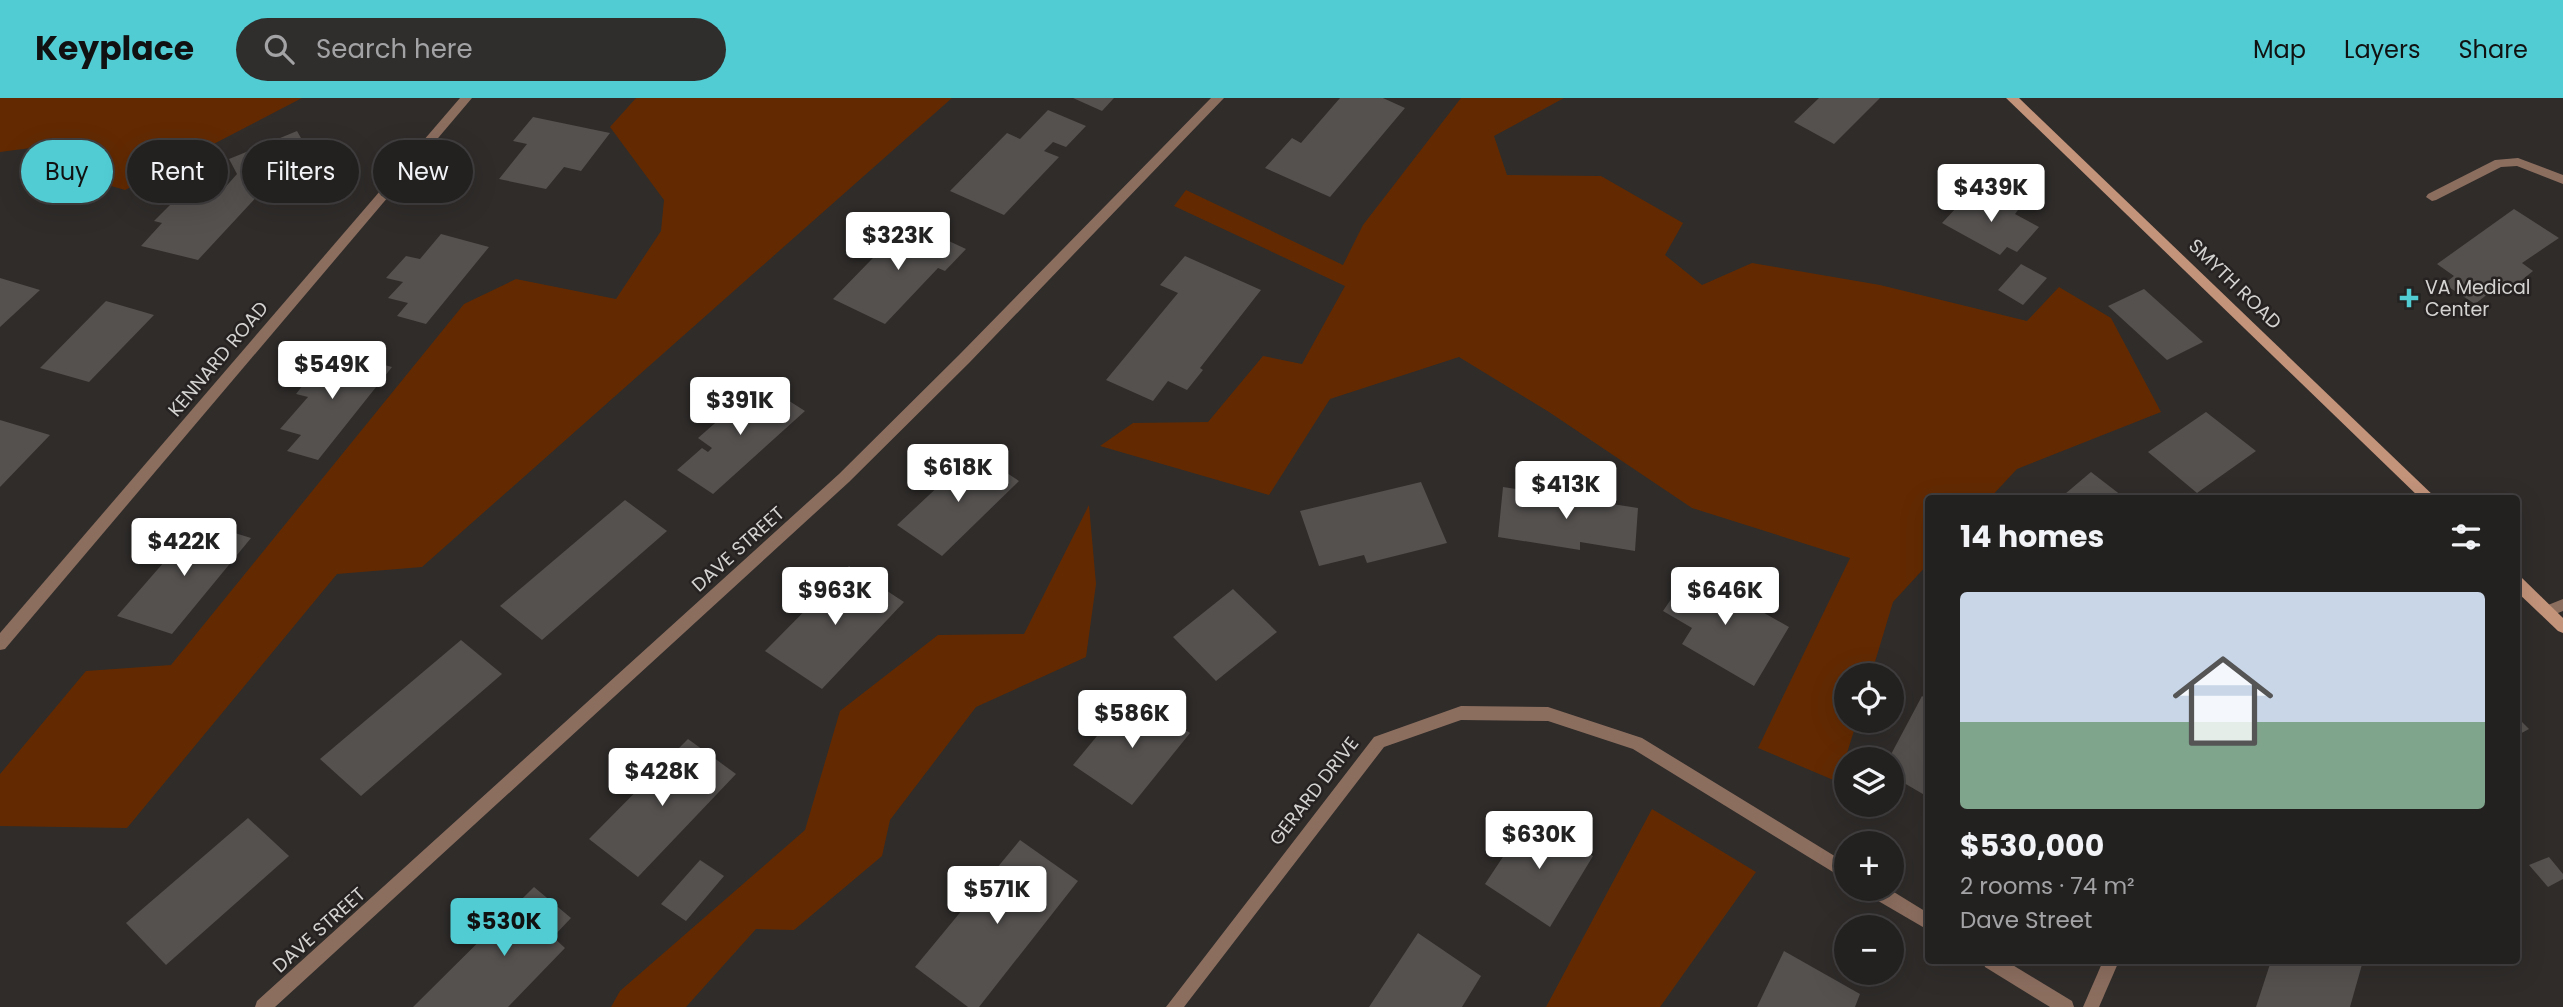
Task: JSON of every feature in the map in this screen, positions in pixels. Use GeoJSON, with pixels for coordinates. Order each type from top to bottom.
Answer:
{"type":"FeatureCollection","features":[{"type":"Feature","properties":{"kind":"street","name":"KENNARD ROAD"},"geometry":{"type":"LineString","coordinates":[[0,644],[466,98]]}},
{"type":"Feature","properties":{"kind":"street","name":"DAVE STREET"},"geometry":{"type":"LineString","coordinates":[[263,1007],[844,478],[1218,98]]}},
{"type":"Feature","properties":{"kind":"street","name":"SMYTH ROAD"},"geometry":{"type":"LineString","coordinates":[[2012,98],[2426,495]]}},
{"type":"Feature","properties":{"kind":"street"},"geometry":{"type":"LineString","coordinates":[[2432,197],[2499,163],[2518,162],[2563,180]]}},
{"type":"Feature","properties":{"kind":"street"},"geometry":{"type":"LineString","coordinates":[[2520,585],[2563,627]]}},
{"type":"Feature","properties":{"kind":"street"},"geometry":{"type":"LineString","coordinates":[[2548,611],[2563,605]]}},
{"type":"Feature","properties":{"kind":"street","name":"GERARD DRIVE"},"geometry":{"type":"LineString","coordinates":[[1174,1007],[1379,741],[1461,713],[1548,714],[1637,743],[1834,865]]}},
{"type":"Feature","properties":{"kind":"street"},"geometry":{"type":"LineString","coordinates":[[1894,901],[1925,920]]}},
{"type":"Feature","properties":{"kind":"street"},"geometry":{"type":"LineString","coordinates":[[1996,964],[2066,1007]]}},
{"type":"Feature","properties":{"kind":"street"},"geometry":{"type":"LineString","coordinates":[[2091,1007],[2110,964]]}},
{"type":"Feature","properties":{"kind":"shaded area"},"geometry":{"type":"Polygon","coordinates":[[[0,98],[302,98],[221,140],[127,140],[125,190],[113,187],[113,140],[21,140],[21,149],[0,152],[0,98]]]}},
{"type":"Feature","properties":{"kind":"shaded area"},"geometry":{"type":"Polygon","coordinates":[[[636,98],[952,98],[422,567],[337,574],[127,828],[0,826],[0,774],[86,671],[171,665],[464,304],[516,279],[616,299],[661,231],[664,200],[610,127],[636,98]]]}},
{"type":"Feature","properties":{"kind":"shaded area"},"geometry":{"type":"Polygon","coordinates":[[[1461,98],[1564,98],[1494,136],[1507,175],[1601,176],[1683,223],[1665,255],[1702,285],[1752,263],[1880,285],[2027,321],[2059,287],[2111,318],[2161,412],[2017,469],[1993,495],[1925,495],[1925,567],[1893,602],[1875,663],[1834,663],[1834,733],[1853,733],[1849,747],[1834,747],[1834,780],[1758,748],[1850,558],[1692,508],[1549,412],[1459,357],[1330,399],[1269,495],[1100,446],[1133,423],[1208,422],[1263,356],[1302,364],[1345,286],[1174,206],[1186,190],[1343,265],[1363,225],[1461,98]]]}},
{"type":"Feature","properties":{"kind":"shaded area"},"geometry":{"type":"Polygon","coordinates":[[[1089,505],[1096,584],[1086,657],[976,707],[890,820],[882,856],[794,930],[756,929],[686,1007],[611,1007],[620,991],[805,830],[840,711],[938,635],[1024,634],[1089,505]]]}},
{"type":"Feature","properties":{"kind":"shaded area"},"geometry":{"type":"Polygon","coordinates":[[[1652,809],[1756,872],[1660,1007],[1546,1007],[1652,809]]]}},
{"type":"Feature","properties":{"kind":"building"},"geometry":{"type":"Polygon","coordinates":[[[1073,98],[1114,98],[1102,111],[1073,98]]]}},
{"type":"Feature","properties":{"kind":"building"},"geometry":{"type":"Polygon","coordinates":[[[1340,98],[1383,98],[1405,108],[1330,197],[1265,168],[1292,138],[1301,143],[1340,98]]]}},
{"type":"Feature","properties":{"kind":"building"},"geometry":{"type":"Polygon","coordinates":[[[1819,98],[1880,98],[1834,144],[1794,122],[1819,98]]]}},
{"type":"Feature","properties":{"kind":"building"},"geometry":{"type":"Polygon","coordinates":[[[1048,110],[1086,126],[1066,147],[1053,142],[1044,151],[1059,157],[1004,215],[950,191],[1007,133],[1020,139],[1048,110]]]}},
{"type":"Feature","properties":{"kind":"building"},"geometry":{"type":"Polygon","coordinates":[[[533,117],[610,133],[581,171],[564,167],[546,189],[499,179],[527,144],[513,141],[533,117]]]}},
{"type":"Feature","properties":{"kind":"building"},"geometry":{"type":"Polygon","coordinates":[[[297,131],[302,140],[275,140],[297,131]]]}},
{"type":"Feature","properties":{"kind":"building"},"geometry":{"type":"Polygon","coordinates":[[[242,154],[242,203],[251,203],[198,260],[141,246],[162,223],[154,221],[172,203],[228,203],[228,184],[237,174],[229,159],[242,154]]]}},
{"type":"Feature","properties":{"kind":"building"},"geometry":{"type":"Polygon","coordinates":[[[1971,192],[1997,205],[2000,201],[2018,210],[2015,214],[2039,227],[2017,252],[2007,247],[2000,255],[1942,223],[1971,192]]]}},
{"type":"Feature","properties":{"kind":"building"},"geometry":{"type":"Polygon","coordinates":[[[2514,209],[2559,238],[2522,263],[2533,271],[2511,289],[2503,282],[2475,304],[2444,284],[2454,276],[2437,264],[2514,209]]]}},
{"type":"Feature","properties":{"kind":"building"},"geometry":{"type":"Polygon","coordinates":[[[908,222],[966,249],[945,271],[938,268],[885,324],[833,299],[908,222]]]}},
{"type":"Feature","properties":{"kind":"building"},"geometry":{"type":"Polygon","coordinates":[[[441,234],[489,247],[426,324],[397,316],[408,303],[388,298],[403,282],[386,278],[406,256],[420,259],[441,234]]]}},
{"type":"Feature","properties":{"kind":"building"},"geometry":{"type":"Polygon","coordinates":[[[1185,256],[1261,290],[1200,368],[1203,370],[1187,390],[1168,381],[1153,401],[1106,380],[1178,293],[1160,285],[1185,256]]]}},
{"type":"Feature","properties":{"kind":"building"},"geometry":{"type":"Polygon","coordinates":[[[2021,264],[2047,278],[2023,305],[1998,290],[2021,264]]]}},
{"type":"Feature","properties":{"kind":"building"},"geometry":{"type":"Polygon","coordinates":[[[0,278],[40,290],[0,327],[0,278]]]}},
{"type":"Feature","properties":{"kind":"building"},"geometry":{"type":"Polygon","coordinates":[[[2144,289],[2203,342],[2167,360],[2108,306],[2144,289]]]}},
{"type":"Feature","properties":{"kind":"building"},"geometry":{"type":"Polygon","coordinates":[[[106,301],[154,315],[89,382],[40,368],[106,301]]]}},
{"type":"Feature","properties":{"kind":"building"},"geometry":{"type":"Polygon","coordinates":[[[330,351],[392,367],[318,460],[287,451],[301,435],[280,429],[308,397],[296,394],[330,351]]]}},
{"type":"Feature","properties":{"kind":"building"},"geometry":{"type":"Polygon","coordinates":[[[761,383],[805,411],[713,494],[677,470],[702,448],[708,452],[712,448],[698,438],[761,383]]]}},
{"type":"Feature","properties":{"kind":"building"},"geometry":{"type":"Polygon","coordinates":[[[2206,412],[2256,451],[2197,493],[2148,452],[2206,412]]]}},
{"type":"Feature","properties":{"kind":"building"},"geometry":{"type":"Polygon","coordinates":[[[0,420],[50,435],[0,487],[0,420]]]}},
{"type":"Feature","properties":{"kind":"building"},"geometry":{"type":"Polygon","coordinates":[[[975,452],[1019,481],[942,556],[897,525],[975,452]]]}},
{"type":"Feature","properties":{"kind":"building"},"geometry":{"type":"Polygon","coordinates":[[[2091,472],[2121,495],[2064,495],[2091,472]]]}},
{"type":"Feature","properties":{"kind":"building"},"geometry":{"type":"Polygon","coordinates":[[[1421,482],[1447,543],[1367,563],[1364,555],[1319,566],[1300,511],[1421,482]]]}},
{"type":"Feature","properties":{"kind":"building"},"geometry":{"type":"Polygon","coordinates":[[[1503,487],[1638,508],[1635,551],[1580,542],[1580,550],[1498,537],[1503,487]]]}},
{"type":"Feature","properties":{"kind":"building"},"geometry":{"type":"Polygon","coordinates":[[[625,500],[667,531],[542,640],[500,606],[625,500]]]}},
{"type":"Feature","properties":{"kind":"building"},"geometry":{"type":"Polygon","coordinates":[[[199,522],[251,538],[172,634],[117,616],[199,522]]]}},
{"type":"Feature","properties":{"kind":"building"},"geometry":{"type":"Polygon","coordinates":[[[849,566],[904,602],[822,689],[765,651],[849,566]]]}},
{"type":"Feature","properties":{"kind":"building"},"geometry":{"type":"Polygon","coordinates":[[[1693,567],[1719,582],[1715,585],[1789,627],[1754,686],[1682,644],[1692,628],[1663,611],[1693,567]]]}},
{"type":"Feature","properties":{"kind":"building"},"geometry":{"type":"Polygon","coordinates":[[[1233,589],[1277,632],[1216,681],[1173,637],[1233,589]]]}},
{"type":"Feature","properties":{"kind":"building"},"geometry":{"type":"Polygon","coordinates":[[[461,640],[502,674],[361,796],[320,759],[461,640]]]}},
{"type":"Feature","properties":{"kind":"building"},"geometry":{"type":"Polygon","coordinates":[[[1131,695],[1190,733],[1132,805],[1073,765],[1131,695]]]}},
{"type":"Feature","properties":{"kind":"building"},"geometry":{"type":"Polygon","coordinates":[[[1922,696],[1925,698],[1925,795],[1904,783],[1904,747],[1895,747],[1922,696]]]}},
{"type":"Feature","properties":{"kind":"building"},"geometry":{"type":"Polygon","coordinates":[[[2520,720],[2529,729],[2520,734],[2520,720]]]}},
{"type":"Feature","properties":{"kind":"building"},"geometry":{"type":"Polygon","coordinates":[[[688,739],[736,774],[638,877],[589,839],[688,739]]]}},
{"type":"Feature","properties":{"kind":"building"},"geometry":{"type":"Polygon","coordinates":[[[1530,816],[1593,856],[1550,927],[1485,884],[1530,816]]]}},
{"type":"Feature","properties":{"kind":"building"},"geometry":{"type":"Polygon","coordinates":[[[248,818],[289,856],[166,965],[126,923],[248,818]]]}},
{"type":"Feature","properties":{"kind":"building"},"geometry":{"type":"Polygon","coordinates":[[[1020,840],[1078,881],[979,1007],[968,1007],[915,967],[1020,840]]]}},
{"type":"Feature","properties":{"kind":"building"},"geometry":{"type":"Polygon","coordinates":[[[2549,857],[2563,874],[2563,879],[2548,887],[2529,865],[2549,857]]]}},
{"type":"Feature","properties":{"kind":"building"},"geometry":{"type":"Polygon","coordinates":[[[700,860],[724,876],[686,921],[661,904],[700,860]]]}},
{"type":"Feature","properties":{"kind":"building"},"geometry":{"type":"Polygon","coordinates":[[[534,887],[571,918],[553,937],[565,948],[508,1007],[413,1007],[534,887]]]}},
{"type":"Feature","properties":{"kind":"building"},"geometry":{"type":"Polygon","coordinates":[[[1418,933],[1481,976],[1462,1007],[1369,1007],[1418,933]]]}},
{"type":"Feature","properties":{"kind":"building"},"geometry":{"type":"Polygon","coordinates":[[[1784,951],[1834,979],[1834,985],[1844,985],[1860,994],[1855,1007],[1757,1007],[1784,951]]]}},
{"type":"Feature","properties":{"kind":"building"},"geometry":{"type":"Polygon","coordinates":[[[2270,964],[2362,964],[2350,1007],[2256,1007],[2270,964]]]}},
{"type":"Feature","properties":{"kind":"place","name":"VA Medical Center"},"geometry":{"type":"Point","coordinates":[2409,298]}}]}
